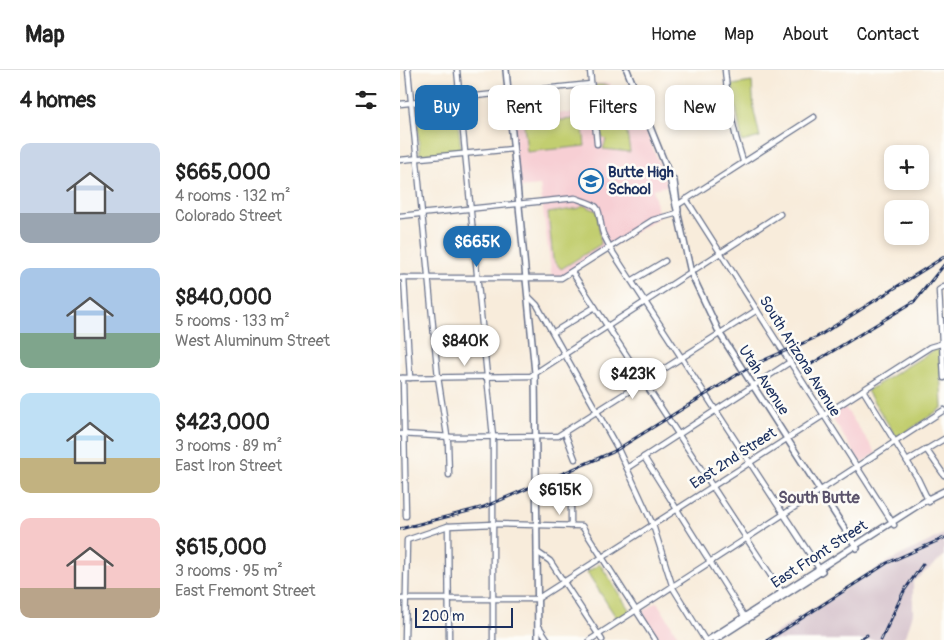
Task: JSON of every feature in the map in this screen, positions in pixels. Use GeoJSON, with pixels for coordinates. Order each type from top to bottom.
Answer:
{"type":"FeatureCollection","features":[{"type":"Feature","properties":{"kind":"main road"},"geometry":{"type":"LineString","coordinates":[[506,70],[507,85]]}},
{"type":"Feature","properties":{"kind":"main road"},"geometry":{"type":"LineString","coordinates":[[626,70],[669,174]]}},
{"type":"Feature","properties":{"kind":"main road"},"geometry":{"type":"LineString","coordinates":[[511,130],[535,373],[538,640]]}},
{"type":"Feature","properties":{"kind":"main road","name":"Utah Avenue"},"geometry":{"type":"LineString","coordinates":[[669,174],[674,181],[677,208]]}},
{"type":"Feature","properties":{"kind":"main road","name":"Utah Avenue"},"geometry":{"type":"LineString","coordinates":[[669,174],[691,273],[720,334],[856,547]]}},
{"type":"Feature","properties":{"kind":"main road","name":"East Front Street"},"geometry":{"type":"LineString","coordinates":[[706,640],[745,618],[929,500],[944,493]]}},
{"type":"Feature","properties":{"kind":"main road","name":"East Front Street"},"geometry":{"type":"LineString","coordinates":[[715,640],[745,618]]}},
{"type":"Feature","properties":{"kind":"street"},"geometry":{"type":"LineString","coordinates":[[408,70],[438,377],[448,442],[449,476]]}},
{"type":"Feature","properties":{"kind":"street"},"geometry":{"type":"LineString","coordinates":[[457,70],[458,85]]}},
{"type":"Feature","properties":{"kind":"street"},"geometry":{"type":"LineString","coordinates":[[590,70],[597,144]]}},
{"type":"Feature","properties":{"kind":"street"},"geometry":{"type":"LineString","coordinates":[[724,70],[736,138],[744,161]]}},
{"type":"Feature","properties":{"kind":"street"},"geometry":{"type":"LineString","coordinates":[[560,88],[591,84]]}},
{"type":"Feature","properties":{"kind":"street"},"geometry":{"type":"LineString","coordinates":[[400,104],[415,102]]}},
{"type":"Feature","properties":{"kind":"street"},"geometry":{"type":"LineString","coordinates":[[410,378],[402,278],[555,279],[572,272],[653,220],[677,208],[686,199],[814,116]]}},
{"type":"Feature","properties":{"kind":"street"},"geometry":{"type":"LineString","coordinates":[[462,130],[493,437],[493,640]]}},
{"type":"Feature","properties":{"kind":"street"},"geometry":{"type":"LineString","coordinates":[[400,160],[513,149]]}},
{"type":"Feature","properties":{"kind":"street"},"geometry":{"type":"LineString","coordinates":[[400,216],[575,198],[598,208],[601,211],[602,231],[610,248],[820,570]]}},
{"type":"Feature","properties":{"kind":"street","name":"South Arizona Avenue"},"geometry":{"type":"LineString","coordinates":[[686,199],[893,523]]}},
{"type":"Feature","properties":{"kind":"street"},"geometry":{"type":"LineString","coordinates":[[406,516],[402,434],[402,378],[531,376],[780,214]]}},
{"type":"Feature","properties":{"kind":"street"},"geometry":{"type":"LineString","coordinates":[[632,280],[665,261]]}},
{"type":"Feature","properties":{"kind":"street"},"geometry":{"type":"LineString","coordinates":[[572,272],[643,382],[680,434],[783,594]]}},
{"type":"Feature","properties":{"kind":"street"},"geometry":{"type":"LineString","coordinates":[[944,287],[939,290],[944,343],[944,378]]}},
{"type":"Feature","properties":{"kind":"street"},"geometry":{"type":"LineString","coordinates":[[528,296],[537,305],[554,332],[598,410],[653,525],[672,588],[706,640]]}},
{"type":"Feature","properties":{"kind":"street"},"geometry":{"type":"LineString","coordinates":[[554,332],[595,307]]}},
{"type":"Feature","properties":{"kind":"street"},"geometry":{"type":"LineString","coordinates":[[402,434],[493,437],[558,436],[757,310]]}},
{"type":"Feature","properties":{"kind":"street","name":"East 2nd Street"},"geometry":{"type":"LineString","coordinates":[[538,599],[930,347],[944,343]]}},
{"type":"Feature","properties":{"kind":"street"},"geometry":{"type":"LineString","coordinates":[[627,468],[790,362]]}},
{"type":"Feature","properties":{"kind":"street"},"geometry":{"type":"LineString","coordinates":[[863,390],[929,500]]}},
{"type":"Feature","properties":{"kind":"street"},"geometry":{"type":"LineString","coordinates":[[590,640],[896,443],[944,410]]}},
{"type":"Feature","properties":{"kind":"street"},"geometry":{"type":"LineString","coordinates":[[565,433],[575,459]]}},
{"type":"Feature","properties":{"kind":"street"},"geometry":{"type":"LineString","coordinates":[[907,461],[944,439]]}},
{"type":"Feature","properties":{"kind":"street"},"geometry":{"type":"LineString","coordinates":[[926,449],[944,475]]}},
{"type":"Feature","properties":{"kind":"street"},"geometry":{"type":"LineString","coordinates":[[644,457],[745,618]]}},
{"type":"Feature","properties":{"kind":"street"},"geometry":{"type":"LineString","coordinates":[[571,503],[571,526]]}},
{"type":"Feature","properties":{"kind":"street"},"geometry":{"type":"LineString","coordinates":[[405,640],[403,599],[407,540],[448,526],[494,524],[582,526],[655,640]]}},
{"type":"Feature","properties":{"kind":"street"},"geometry":{"type":"LineString","coordinates":[[448,526],[449,640]]}},
{"type":"Feature","properties":{"kind":"street"},"geometry":{"type":"LineString","coordinates":[[537,552],[550,561],[602,640]]}},
{"type":"Feature","properties":{"kind":"street"},"geometry":{"type":"LineString","coordinates":[[403,599],[538,599]]}},
{"type":"Feature","properties":{"kind":"street"},"geometry":{"type":"LineString","coordinates":[[538,624],[548,640]]}},
{"type":"Feature","properties":{"kind":"shaded area","name":"Butte High School"},"geometry":{"type":"Polygon","coordinates":[[[610,83],[611,85],[591,85],[610,83]]]}},
{"type":"Feature","properties":{"kind":"shaded area","name":"Butte High School"},"geometry":{"type":"Polygon","coordinates":[[[560,113],[570,113],[570,130],[626,130],[627,133],[634,130],[646,130],[667,186],[653,189],[659,217],[561,278],[552,279],[540,186],[517,188],[511,130],[560,130],[560,113]]]}},
{"type":"Feature","properties":{"kind":"shaded area"},"geometry":{"type":"Polygon","coordinates":[[[844,406],[876,453],[861,463],[830,415],[844,406]]]}},
{"type":"Feature","properties":{"kind":"shaded area"},"geometry":{"type":"Polygon","coordinates":[[[944,534],[944,556],[913,582],[913,613],[907,633],[901,640],[764,640],[889,561],[944,534]]]}},
{"type":"Feature","properties":{"kind":"shaded area"},"geometry":{"type":"Polygon","coordinates":[[[657,602],[678,636],[672,640],[661,640],[642,612],[657,602]]]}},
{"type":"Feature","properties":{"kind":"green space"},"geometry":{"type":"Polygon","coordinates":[[[752,82],[754,111],[760,137],[742,142],[734,96],[734,85],[732,85],[752,82]]]}},
{"type":"Feature","properties":{"kind":"green space"},"geometry":{"type":"Polygon","coordinates":[[[570,119],[570,130],[583,130],[585,146],[527,152],[525,130],[560,130],[560,120],[570,119]]]}},
{"type":"Feature","properties":{"kind":"green space"},"geometry":{"type":"Polygon","coordinates":[[[418,130],[459,130],[461,150],[420,155],[418,130]]]}},
{"type":"Feature","properties":{"kind":"green space"},"geometry":{"type":"Polygon","coordinates":[[[600,130],[626,130],[630,152],[603,149],[606,140],[601,135],[600,130]]]}},
{"type":"Feature","properties":{"kind":"green space"},"geometry":{"type":"Polygon","coordinates":[[[583,205],[597,211],[601,244],[561,269],[553,259],[548,213],[580,208],[583,205]]]}},
{"type":"Feature","properties":{"kind":"green space"},"geometry":{"type":"Polygon","coordinates":[[[939,347],[942,408],[897,438],[867,391],[939,347]]]}},
{"type":"Feature","properties":{"kind":"green space"},"geometry":{"type":"Polygon","coordinates":[[[600,564],[630,611],[617,619],[587,572],[600,564]]]}},
{"type":"Feature","properties":{"kind":"railway"},"geometry":{"type":"LineString","coordinates":[[400,529],[484,507],[613,452],[753,365],[817,337],[944,257]]}},
{"type":"Feature","properties":{"kind":"railway"},"geometry":{"type":"LineString","coordinates":[[808,366],[915,301],[944,265]]}},
{"type":"Feature","properties":{"kind":"railway"},"geometry":{"type":"LineString","coordinates":[[768,640],[887,563],[944,538]]}},
{"type":"Feature","properties":{"kind":"railway"},"geometry":{"type":"LineString","coordinates":[[881,640],[904,591],[923,564]]}},
{"type":"Feature","properties":{"kind":"railway"},"geometry":{"type":"LineString","coordinates":[[859,640],[867,635]]}},
{"type":"Feature","properties":{"kind":"place","name":"Butte High School"},"geometry":{"type":"Point","coordinates":[591,181]}},
{"type":"Feature","properties":{"kind":"district","name":"South Butte"},"geometry":{"type":"Point","coordinates":[819,497]}}]}
